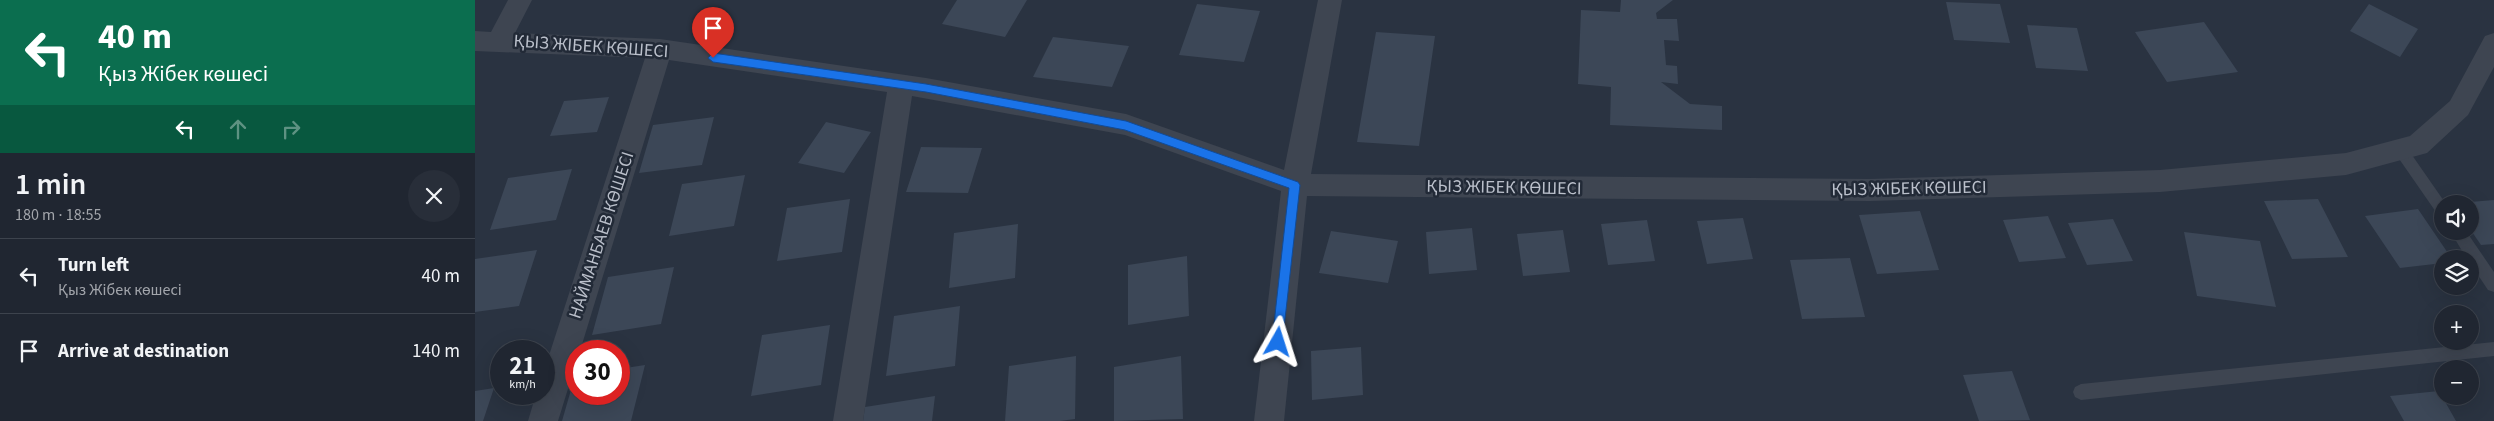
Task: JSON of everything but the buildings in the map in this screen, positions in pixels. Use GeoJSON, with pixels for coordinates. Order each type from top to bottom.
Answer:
{"type":"FeatureCollection","features":[{"type":"Feature","properties":{"kind":"street"},"geometry":{"type":"LineString","coordinates":[[487,40],[520,0]]}},
{"type":"Feature","properties":{"kind":"street"},"geometry":{"type":"LineString","coordinates":[[1269,421],[1295,185],[1330,0]]}},
{"type":"Feature","properties":{"kind":"street","name":"ҚЫЗ ЖІБЕК КӨШЕСІ"},"geometry":{"type":"LineString","coordinates":[[487,40],[660,49],[901,85],[1126,125],[1295,185],[1870,190],[2149,182],[2346,164],[2418,145],[2459,108],[2494,43]]}},
{"type":"Feature","properties":{"kind":"street","name":"НАЙМАНБАЕВ КӨШЕСІ"},"geometry":{"type":"LineString","coordinates":[[543,421],[660,49]]}},
{"type":"Feature","properties":{"kind":"street"},"geometry":{"type":"LineString","coordinates":[[848,421],[901,85]]}},
{"type":"Feature","properties":{"kind":"lane"},"geometry":{"type":"LineString","coordinates":[[2400,150],[2434,198]]}},
{"type":"Feature","properties":{"kind":"lane"},"geometry":{"type":"LineString","coordinates":[[2463,240],[2494,285]]}},
{"type":"Feature","properties":{"kind":"lane"},"geometry":{"type":"LineString","coordinates":[[2081,392],[2494,349]]}},
{"type":"Feature","properties":{"kind":"route"},"geometry":{"type":"LineString","coordinates":[[713,58],[926,88],[1126,125],[1295,185],[1278,342]]}}]}
